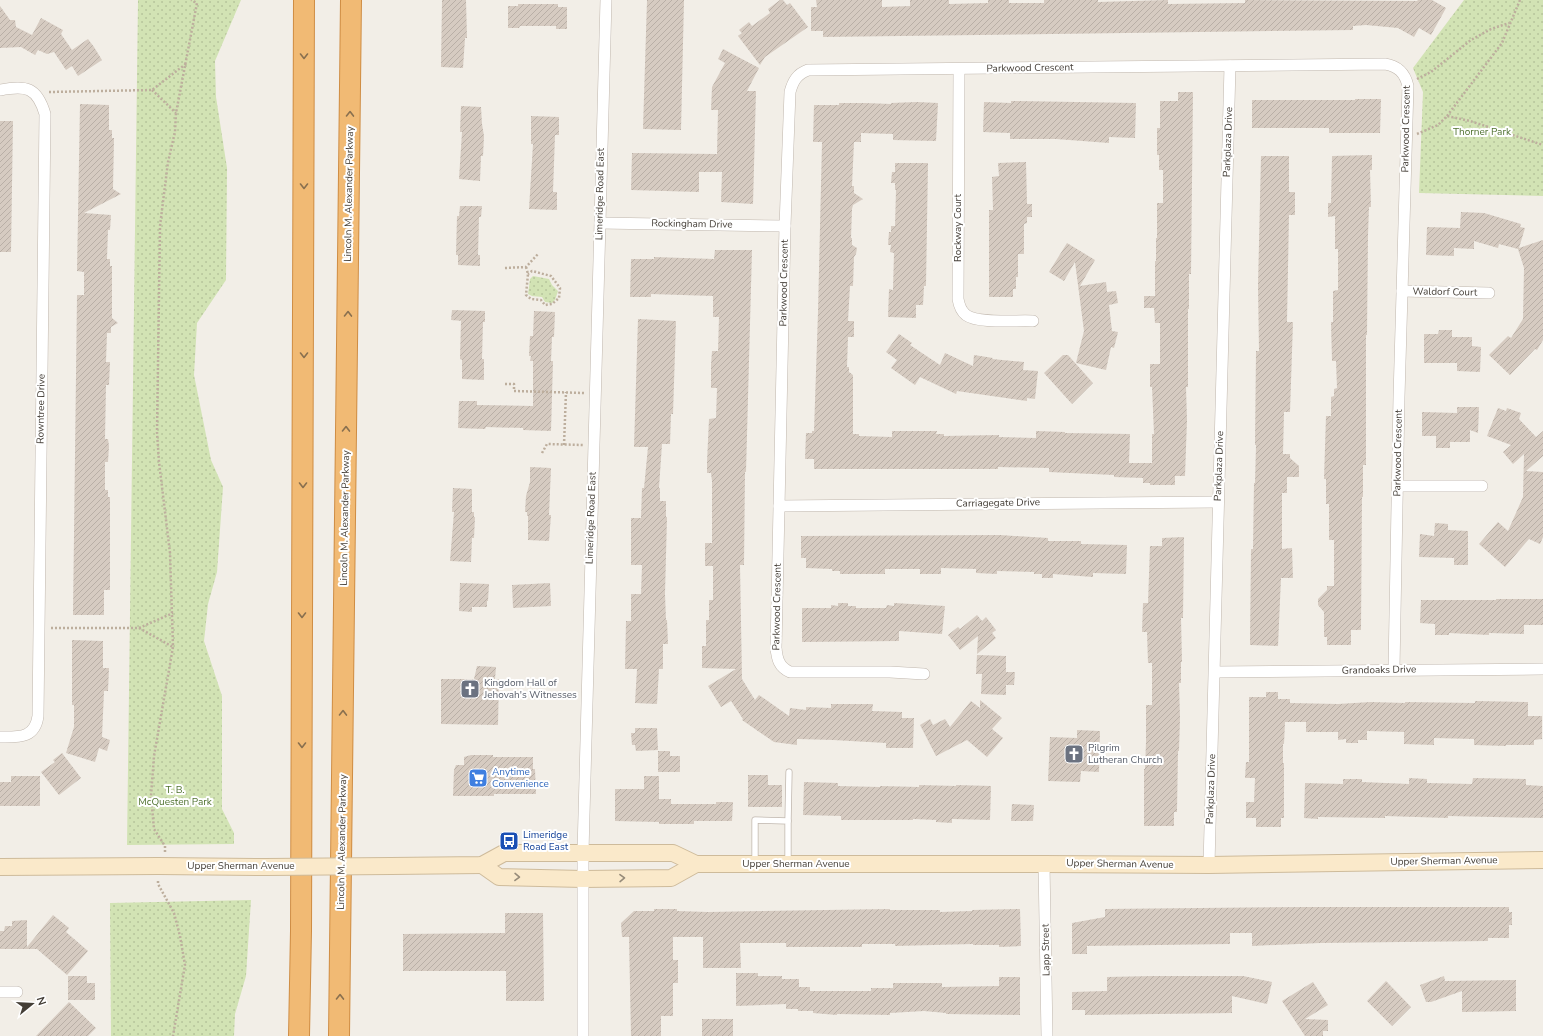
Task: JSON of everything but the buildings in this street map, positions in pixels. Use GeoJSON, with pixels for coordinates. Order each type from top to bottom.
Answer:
{"type":"FeatureCollection","features":[{"type":"Feature","properties":{"kind":"highway","name":"Lincoln M. Alexander Parkway"},"geometry":{"type":"LineString","coordinates":[[340,1036],[351,0]]}},
{"type":"Feature","properties":{"kind":"highway"},"geometry":{"type":"LineString","coordinates":[[299,1036],[301,915],[303,6]]}},
{"type":"Feature","properties":{"kind":"main road","name":"Upper Sherman Avenue"},"geometry":{"type":"LineString","coordinates":[[0,868],[482,865],[504,853],[583,852],[673,853],[696,864],[1209,865],[1543,860]]}},
{"type":"Feature","properties":{"kind":"main road","name":"Upper Sherman Avenue"},"geometry":{"type":"LineString","coordinates":[[482,865],[499,877],[583,879],[671,878],[696,864]]}},
{"type":"Feature","properties":{"kind":"street","name":"Limeridge Road East"},"geometry":{"type":"LineString","coordinates":[[583,1036],[583,852],[606,0]]}},
{"type":"Feature","properties":{"kind":"street","name":"Parkwood Crescent"},"geometry":{"type":"LineString","coordinates":[[924,674],[890,672],[790,672],[784,670],[777,659],[776,648],[785,226],[790,92],[793,83],[801,73],[808,70],[960,70],[1385,64],[1392,65],[1403,73],[1408,86],[1394,669]]}},
{"type":"Feature","properties":{"kind":"street","name":"Parkplaza Drive"},"geometry":{"type":"LineString","coordinates":[[1209,865],[1230,66]]}},
{"type":"Feature","properties":{"kind":"street","name":"Rockway Court"},"geometry":{"type":"LineString","coordinates":[[960,70],[958,299],[960,307],[965,314],[977,320],[1033,321]]}},
{"type":"Feature","properties":{"kind":"street"},"geometry":{"type":"LineString","coordinates":[[0,90],[21,87],[34,92]]}},
{"type":"Feature","properties":{"kind":"street","name":"Rowntree Drive"},"geometry":{"type":"LineString","coordinates":[[0,737],[18,738],[24,736],[33,728],[37,721],[45,114],[39,98],[34,92]]}},
{"type":"Feature","properties":{"kind":"street","name":"Rockingham Drive"},"geometry":{"type":"LineString","coordinates":[[600,223],[785,226]]}},
{"type":"Feature","properties":{"kind":"street","name":"Waldorf Court"},"geometry":{"type":"LineString","coordinates":[[1402,291],[1489,293]]}},
{"type":"Feature","properties":{"kind":"street"},"geometry":{"type":"LineString","coordinates":[[1398,486],[1482,486]]}},
{"type":"Feature","properties":{"kind":"street","name":"Carriagegate Drive"},"geometry":{"type":"LineString","coordinates":[[779,506],[1218,502]]}},
{"type":"Feature","properties":{"kind":"street","name":"Grandoaks Drive"},"geometry":{"type":"LineString","coordinates":[[1215,672],[1394,669],[1543,669]]}},
{"type":"Feature","properties":{"kind":"street","name":"Lapp Street"},"geometry":{"type":"LineString","coordinates":[[1044,864],[1048,1036]]}},
{"type":"Feature","properties":{"kind":"street"},"geometry":{"type":"LineString","coordinates":[[0,992],[17,992]]}},
{"type":"Feature","properties":{"kind":"lane"},"geometry":{"type":"LineString","coordinates":[[788,864],[789,772]]}},
{"type":"Feature","properties":{"kind":"lane"},"geometry":{"type":"LineString","coordinates":[[755,864],[755,820],[788,821]]}},
{"type":"Feature","properties":{"kind":"path"},"geometry":{"type":"LineString","coordinates":[[173,1036],[185,965],[174,913],[158,884],[158,866],[165,861],[165,846],[154,829],[152,796],[154,756],[173,647],[170,553],[159,462],[157,432],[160,226],[168,162],[175,132],[176,113],[198,2],[191,0]]}},
{"type":"Feature","properties":{"kind":"path"},"geometry":{"type":"LineString","coordinates":[[1406,137],[1422,133],[1438,125],[1447,116],[1502,43],[1520,0]]}},
{"type":"Feature","properties":{"kind":"path"},"geometry":{"type":"LineString","coordinates":[[1408,86],[1420,77],[1431,72],[1471,40],[1491,29],[1510,22]]}},
{"type":"Feature","properties":{"kind":"path"},"geometry":{"type":"LineString","coordinates":[[34,92],[152,90],[187,62]]}},
{"type":"Feature","properties":{"kind":"path"},"geometry":{"type":"LineString","coordinates":[[152,90],[176,113]]}},
{"type":"Feature","properties":{"kind":"path"},"geometry":{"type":"LineString","coordinates":[[1447,116],[1470,121],[1543,145]]}},
{"type":"Feature","properties":{"kind":"path"},"geometry":{"type":"LineString","coordinates":[[506,268],[526,267],[538,254]]}},
{"type":"Feature","properties":{"kind":"path"},"geometry":{"type":"LineString","coordinates":[[526,267],[528,274],[526,294],[531,299],[541,300],[545,305],[552,304],[559,298],[560,288],[551,276],[532,272],[528,274]]}},
{"type":"Feature","properties":{"kind":"path"},"geometry":{"type":"LineString","coordinates":[[505,384],[514,384],[514,391],[595,393]]}},
{"type":"Feature","properties":{"kind":"path"},"geometry":{"type":"LineString","coordinates":[[564,445],[566,392]]}},
{"type":"Feature","properties":{"kind":"path"},"geometry":{"type":"LineString","coordinates":[[542,453],[547,444],[594,445]]}},
{"type":"Feature","properties":{"kind":"path"},"geometry":{"type":"LineString","coordinates":[[39,628],[139,628],[173,613]]}},
{"type":"Feature","properties":{"kind":"path"},"geometry":{"type":"LineString","coordinates":[[139,628],[173,647]]}},
{"type":"Feature","properties":{"kind":"green space","name":"T. B. McQuesten Park"},"geometry":{"type":"Polygon","coordinates":[[[138,0],[241,0],[215,61],[216,97],[227,168],[226,280],[197,323],[194,375],[211,460],[223,487],[217,572],[208,604],[204,641],[222,696],[222,809],[234,833],[234,844],[127,845],[138,0]]]}},
{"type":"Feature","properties":{"kind":"green space","name":"Thorner Park"},"geometry":{"type":"Polygon","coordinates":[[[1464,0],[1543,0],[1543,196],[1419,193],[1423,92],[1413,68],[1464,0]]]}},
{"type":"Feature","properties":{"kind":"green space"},"geometry":{"type":"Polygon","coordinates":[[[533,276],[549,279],[558,291],[555,300],[552,303],[545,302],[542,297],[528,294],[530,279],[533,276]]]}},
{"type":"Feature","properties":{"kind":"green space"},"geometry":{"type":"Polygon","coordinates":[[[251,900],[246,976],[235,1014],[234,1036],[111,1036],[110,903],[251,900]]]}},
{"type":"Feature","properties":{"kind":"place","name":"Kingdom Hall of Jehovah's Witnesses"},"geometry":{"type":"Point","coordinates":[470,689]}},
{"type":"Feature","properties":{"kind":"place","name":"Pilgrim Lutheran Church"},"geometry":{"type":"Point","coordinates":[1074,754]}},
{"type":"Feature","properties":{"kind":"place","name":"Anytime Convenience"},"geometry":{"type":"Point","coordinates":[478,778]}},
{"type":"Feature","properties":{"kind":"place","name":"Limeridge Road East"},"geometry":{"type":"Point","coordinates":[509,841]}}]}
